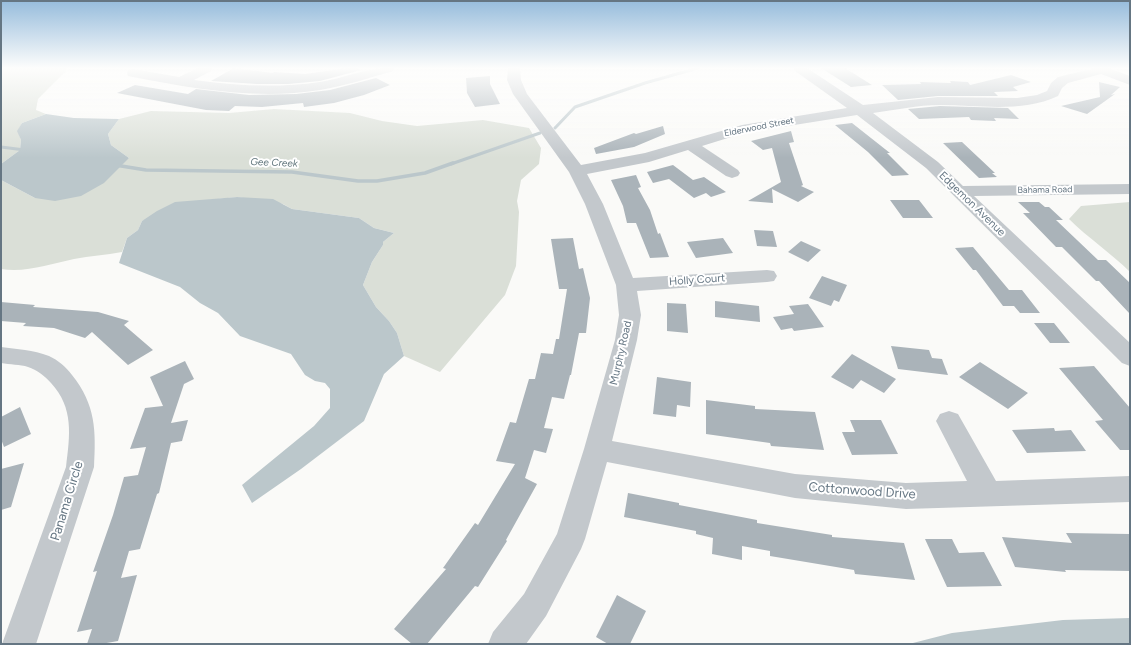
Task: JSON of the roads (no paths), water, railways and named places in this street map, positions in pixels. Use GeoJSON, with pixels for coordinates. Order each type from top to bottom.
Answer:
{"type":"FeatureCollection","features":[{"type":"Feature","properties":{"kind":"street","name":"Murphy Road"},"geometry":{"type":"LineString","coordinates":[[505,644],[535,604],[570,539],[597,449],[626,340],[630,315],[626,285],[594,204],[577,171],[523,98]]}},
{"type":"Feature","properties":{"kind":"street","name":"Edgemon Avenue"},"geometry":{"type":"LineString","coordinates":[[843,98],[932,165],[1130,357]]}},
{"type":"Feature","properties":{"kind":"street","name":"Elderwood Street"},"geometry":{"type":"LineString","coordinates":[[577,171],[621,164],[749,128],[860,110],[938,101],[1018,102],[1040,100],[1044,98]]}},
{"type":"Feature","properties":{"kind":"street"},"geometry":{"type":"LineString","coordinates":[[689,144],[732,173]]}},
{"type":"Feature","properties":{"kind":"street","name":"Bahama Road"},"geometry":{"type":"LineString","coordinates":[[959,191],[1130,188]]}},
{"type":"Feature","properties":{"kind":"street","name":"Holly Court"},"geometry":{"type":"LineString","coordinates":[[626,285],[767,276]]}},
{"type":"Feature","properties":{"kind":"street","name":"Panama Circle"},"geometry":{"type":"LineString","coordinates":[[1,355],[34,359],[52,368],[73,391],[81,412],[83,437],[80,467],[20,644]]}},
{"type":"Feature","properties":{"kind":"street"},"geometry":{"type":"LineString","coordinates":[[949,421],[988,493]]}},
{"type":"Feature","properties":{"kind":"street","name":"Cottonwood Drive"},"geometry":{"type":"LineString","coordinates":[[597,449],[802,487],[906,496],[1130,489]]}},
{"type":"Feature","properties":{"kind":"waterway","name":"Gee Creek"},"geometry":{"type":"LineString","coordinates":[[555,128],[575,107],[601,98]]}},
{"type":"Feature","properties":{"kind":"waterway","name":"Gee Creek"},"geometry":{"type":"LineString","coordinates":[[451,164],[540,133]]}},
{"type":"Feature","properties":{"kind":"waterway","name":"Gee Creek"},"geometry":{"type":"LineString","coordinates":[[1,147],[25,150]]}},
{"type":"Feature","properties":{"kind":"waterway","name":"Gee Creek"},"geometry":{"type":"LineString","coordinates":[[115,165],[146,170],[292,172],[358,181],[377,181],[425,173],[453,163]]}}]}
